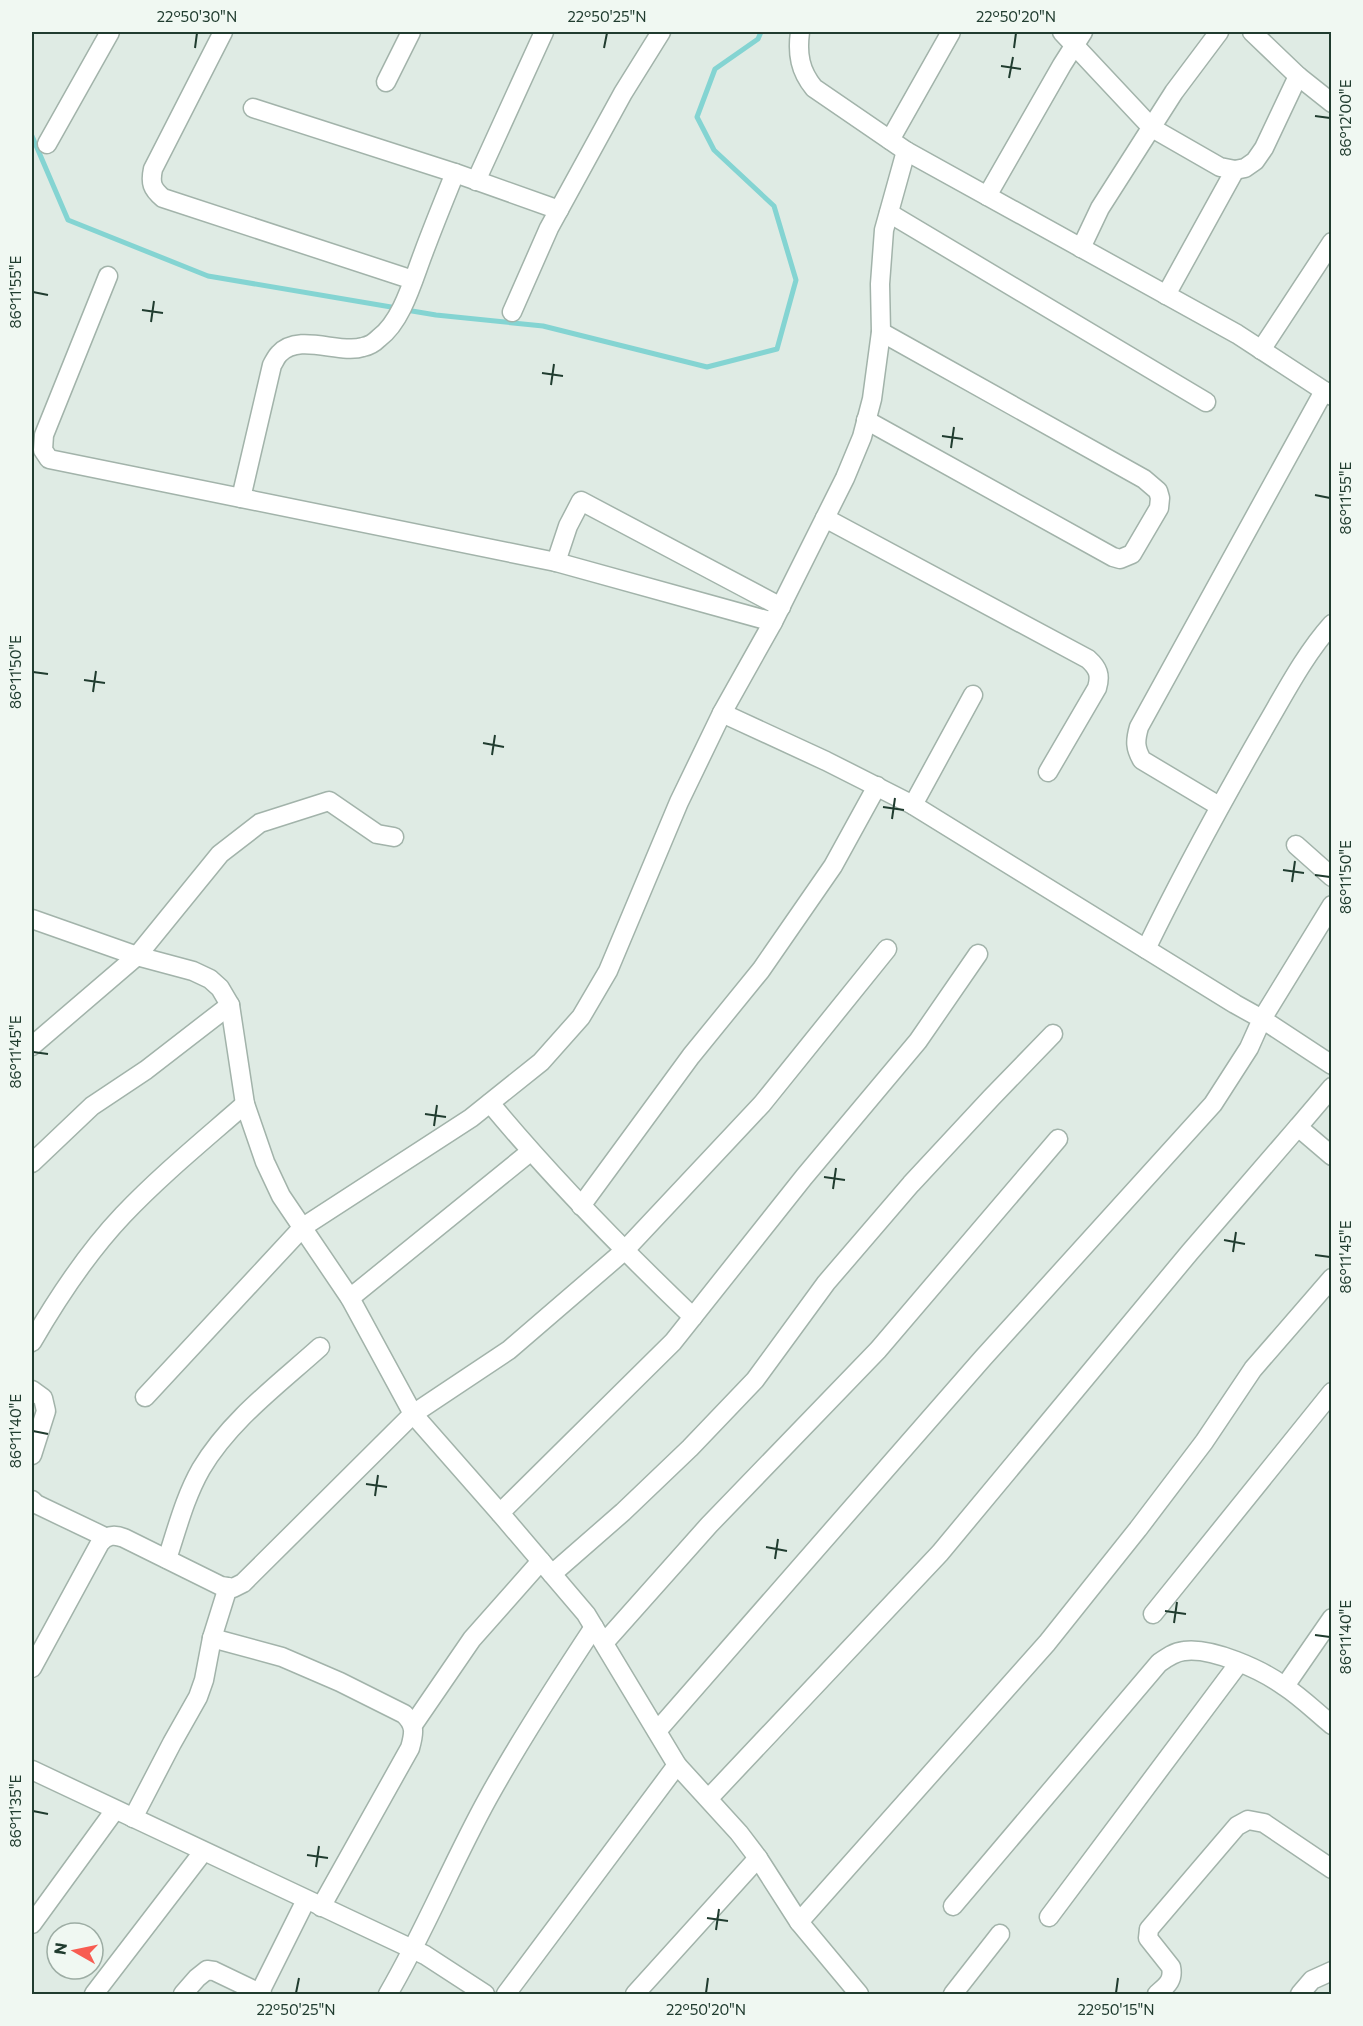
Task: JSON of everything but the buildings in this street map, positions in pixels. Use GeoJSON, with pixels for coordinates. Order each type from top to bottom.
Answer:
{"type":"FeatureCollection","features":[{"type":"Feature","properties":{"kind":"street"},"geometry":{"type":"LineString","coordinates":[[47,144],[110,32]]}},
{"type":"Feature","properties":{"kind":"street"},"geometry":{"type":"LineString","coordinates":[[223,32],[153,169],[151,185],[155,192],[163,198],[413,280]]}},
{"type":"Feature","properties":{"kind":"street"},"geometry":{"type":"LineString","coordinates":[[386,82],[411,32]]}},
{"type":"Feature","properties":{"kind":"street"},"geometry":{"type":"LineString","coordinates":[[476,180],[544,32]]}},
{"type":"Feature","properties":{"kind":"street"},"geometry":{"type":"LineString","coordinates":[[512,312],[549,228],[623,93],[661,32]]}},
{"type":"Feature","properties":{"kind":"street"},"geometry":{"type":"LineString","coordinates":[[800,32],[798,45],[802,68],[804,76],[814,88],[906,151],[1166,295],[1328,393],[1139,727],[1136,738],[1135,749],[1142,760],[1219,806]]}},
{"type":"Feature","properties":{"kind":"street"},"geometry":{"type":"LineString","coordinates":[[890,140],[951,32]]}},
{"type":"Feature","properties":{"kind":"street"},"geometry":{"type":"LineString","coordinates":[[1062,32],[1078,39],[1152,128],[1220,167],[1235,170],[1245,168],[1255,161],[1264,148],[1298,76]]}},
{"type":"Feature","properties":{"kind":"street"},"geometry":{"type":"LineString","coordinates":[[1081,248],[1100,208],[1174,92],[1220,32]]}},
{"type":"Feature","properties":{"kind":"street"},"geometry":{"type":"LineString","coordinates":[[1251,32],[1298,76],[1332,102]]}},
{"type":"Feature","properties":{"kind":"street"},"geometry":{"type":"LineString","coordinates":[[987,196],[1078,39]]}},
{"type":"Feature","properties":{"kind":"street"},"geometry":{"type":"LineString","coordinates":[[253,108],[476,180],[559,210]]}},
{"type":"Feature","properties":{"kind":"street"},"geometry":{"type":"LineString","coordinates":[[146,1397],[303,1227],[471,1118],[541,1062],[581,1017],[608,971],[680,802],[722,713],[777,615],[862,437],[872,399],[881,332],[880,284],[884,230],[906,151]]}},
{"type":"Feature","properties":{"kind":"street"},"geometry":{"type":"LineString","coordinates":[[1166,295],[1235,170]]}},
{"type":"Feature","properties":{"kind":"street"},"geometry":{"type":"LineString","coordinates":[[241,498],[272,365],[279,354],[286,348],[297,345],[362,348],[380,338],[391,326],[405,300],[454,173]]}},
{"type":"Feature","properties":{"kind":"street"},"geometry":{"type":"LineString","coordinates":[[889,213],[1206,402]]}},
{"type":"Feature","properties":{"kind":"street"},"geometry":{"type":"LineString","coordinates":[[1260,350],[1332,242]]}},
{"type":"Feature","properties":{"kind":"street"},"geometry":{"type":"LineString","coordinates":[[108,276],[44,435],[42,444],[45,456],[53,461],[556,562],[777,615]]}},
{"type":"Feature","properties":{"kind":"street"},"geometry":{"type":"LineString","coordinates":[[866,420],[1113,557],[1120,559],[1132,554],[1159,508],[1158,491],[1144,479],[881,332]]}},
{"type":"Feature","properties":{"kind":"street"},"geometry":{"type":"LineString","coordinates":[[556,562],[568,526],[581,501],[777,615]]}},
{"type":"Feature","properties":{"kind":"street"},"geometry":{"type":"LineString","coordinates":[[825,518],[1088,659],[1095,666],[1099,680],[1097,688],[1048,772]]}},
{"type":"Feature","properties":{"kind":"street"},"geometry":{"type":"LineString","coordinates":[[1146,949],[1219,806],[1328,634]]}},
{"type":"Feature","properties":{"kind":"street"},"geometry":{"type":"LineString","coordinates":[[913,805],[973,695]]}},
{"type":"Feature","properties":{"kind":"street"},"geometry":{"type":"LineString","coordinates":[[722,713],[913,805],[1262,1019],[1332,1065]]}},
{"type":"Feature","properties":{"kind":"street"},"geometry":{"type":"LineString","coordinates":[[581,1206],[691,1056],[761,970],[833,866],[877,786]]}},
{"type":"Feature","properties":{"kind":"street"},"geometry":{"type":"LineString","coordinates":[[32,1046],[137,956],[220,854],[260,823],[330,801],[377,834],[394,837]]}},
{"type":"Feature","properties":{"kind":"street"},"geometry":{"type":"LineString","coordinates":[[1296,845],[1332,877]]}},
{"type":"Feature","properties":{"kind":"street"},"geometry":{"type":"LineString","coordinates":[[657,1731],[959,1384],[1213,1104],[1249,1048],[1262,1019],[1332,905]]}},
{"type":"Feature","properties":{"kind":"street"},"geometry":{"type":"LineString","coordinates":[[32,920],[137,956],[193,971],[210,979],[220,988],[230,1005],[245,1104],[265,1162],[281,1196],[350,1298],[413,1414],[586,1614],[677,1765],[739,1833],[799,1922],[859,1995]]}},
{"type":"Feature","properties":{"kind":"street"},"geometry":{"type":"LineString","coordinates":[[32,1500],[105,1537],[119,1536],[228,1587],[237,1587],[413,1414],[509,1350],[624,1251],[762,1104],[887,949]]}},
{"type":"Feature","properties":{"kind":"street"},"geometry":{"type":"LineString","coordinates":[[501,1513],[673,1342],[804,1177],[918,1041],[978,954]]}},
{"type":"Feature","properties":{"kind":"street"},"geometry":{"type":"LineString","coordinates":[[32,1163],[92,1106],[146,1070],[230,1005]]}},
{"type":"Feature","properties":{"kind":"street"},"geometry":{"type":"LineString","coordinates":[[413,1725],[472,1639],[546,1567],[640,1496],[755,1380],[833,1274],[919,1175],[1053,1034]]}},
{"type":"Feature","properties":{"kind":"street"},"geometry":{"type":"LineString","coordinates":[[709,1798],[940,1553],[1190,1252],[1332,1087]]}},
{"type":"Feature","properties":{"kind":"street"},"geometry":{"type":"LineString","coordinates":[[490,1103],[530,1152],[581,1206],[693,1317]]}},
{"type":"Feature","properties":{"kind":"street"},"geometry":{"type":"LineString","coordinates":[[32,1342],[76,1271],[122,1216],[173,1166],[245,1104]]}},
{"type":"Feature","properties":{"kind":"street"},"geometry":{"type":"LineString","coordinates":[[1298,1127],[1332,1156]]}},
{"type":"Feature","properties":{"kind":"street"},"geometry":{"type":"LineString","coordinates":[[604,1643],[709,1525],[878,1350],[1058,1139]]}},
{"type":"Feature","properties":{"kind":"street"},"geometry":{"type":"LineString","coordinates":[[350,1298],[530,1152]]}},
{"type":"Feature","properties":{"kind":"street"},"geometry":{"type":"LineString","coordinates":[[799,1922],[1047,1643],[1204,1442],[1253,1369],[1332,1278]]}},
{"type":"Feature","properties":{"kind":"street"},"geometry":{"type":"LineString","coordinates":[[167,1559],[183,1508],[202,1468],[229,1430],[320,1347]]}},
{"type":"Feature","properties":{"kind":"street"},"geometry":{"type":"LineString","coordinates":[[32,1390],[43,1398],[46,1411],[32,1455]]}},
{"type":"Feature","properties":{"kind":"street"},"geometry":{"type":"LineString","coordinates":[[1153,1614],[1332,1392]]}},
{"type":"Feature","properties":{"kind":"street"},"geometry":{"type":"LineString","coordinates":[[32,1668],[105,1537]]}},
{"type":"Feature","properties":{"kind":"street"},"geometry":{"type":"LineString","coordinates":[[133,1818],[198,1697],[204,1680],[212,1638],[228,1587]]}},
{"type":"Feature","properties":{"kind":"street"},"geometry":{"type":"LineString","coordinates":[[1285,1686],[1332,1618]]}},
{"type":"Feature","properties":{"kind":"street"},"geometry":{"type":"LineString","coordinates":[[388,1995],[414,1949],[487,1799],[541,1707],[594,1627]]}},
{"type":"Feature","properties":{"kind":"street"},"geometry":{"type":"LineString","coordinates":[[183,1995],[207,1970],[214,1971],[260,1994],[410,1748],[414,1735],[413,1725],[404,1714],[282,1657],[212,1638]]}},
{"type":"Feature","properties":{"kind":"street"},"geometry":{"type":"LineString","coordinates":[[953,1906],[1159,1664],[1170,1655],[1183,1651],[1199,1651],[1218,1655],[1263,1673],[1285,1686],[1332,1725]]}},
{"type":"Feature","properties":{"kind":"street"},"geometry":{"type":"LineString","coordinates":[[1049,1917],[1239,1663]]}},
{"type":"Feature","properties":{"kind":"street"},"geometry":{"type":"LineString","coordinates":[[506,1995],[677,1765]]}},
{"type":"Feature","properties":{"kind":"street"},"geometry":{"type":"LineString","coordinates":[[32,1770],[414,1949],[485,1995]]}},
{"type":"Feature","properties":{"kind":"street"},"geometry":{"type":"LineString","coordinates":[[32,1924],[115,1810]]}},
{"type":"Feature","properties":{"kind":"street"},"geometry":{"type":"LineString","coordinates":[[1157,1995],[1170,1981],[1173,1972],[1148,1938],[1149,1929],[1237,1826],[1248,1820],[1264,1823],[1332,1869]]}},
{"type":"Feature","properties":{"kind":"street"},"geometry":{"type":"LineString","coordinates":[[94,1995],[203,1852]]}},
{"type":"Feature","properties":{"kind":"street"},"geometry":{"type":"LineString","coordinates":[[634,1995],[758,1858]]}},
{"type":"Feature","properties":{"kind":"street"},"geometry":{"type":"LineString","coordinates":[[953,1995],[1000,1934]]}},
{"type":"Feature","properties":{"kind":"street"},"geometry":{"type":"LineString","coordinates":[[1300,1995],[1312,1980],[1332,1971]]}},
{"type":"Feature","properties":{"kind":"waterway"},"geometry":{"type":"LineString","coordinates":[[406,310],[543,326],[707,367],[777,349],[796,280],[774,206],[714,150],[697,117],[715,69],[758,39],[761,32]]}},
{"type":"Feature","properties":{"kind":"waterway"},"geometry":{"type":"LineString","coordinates":[[32,136],[68,220],[208,276],[397,308]]}}]}
